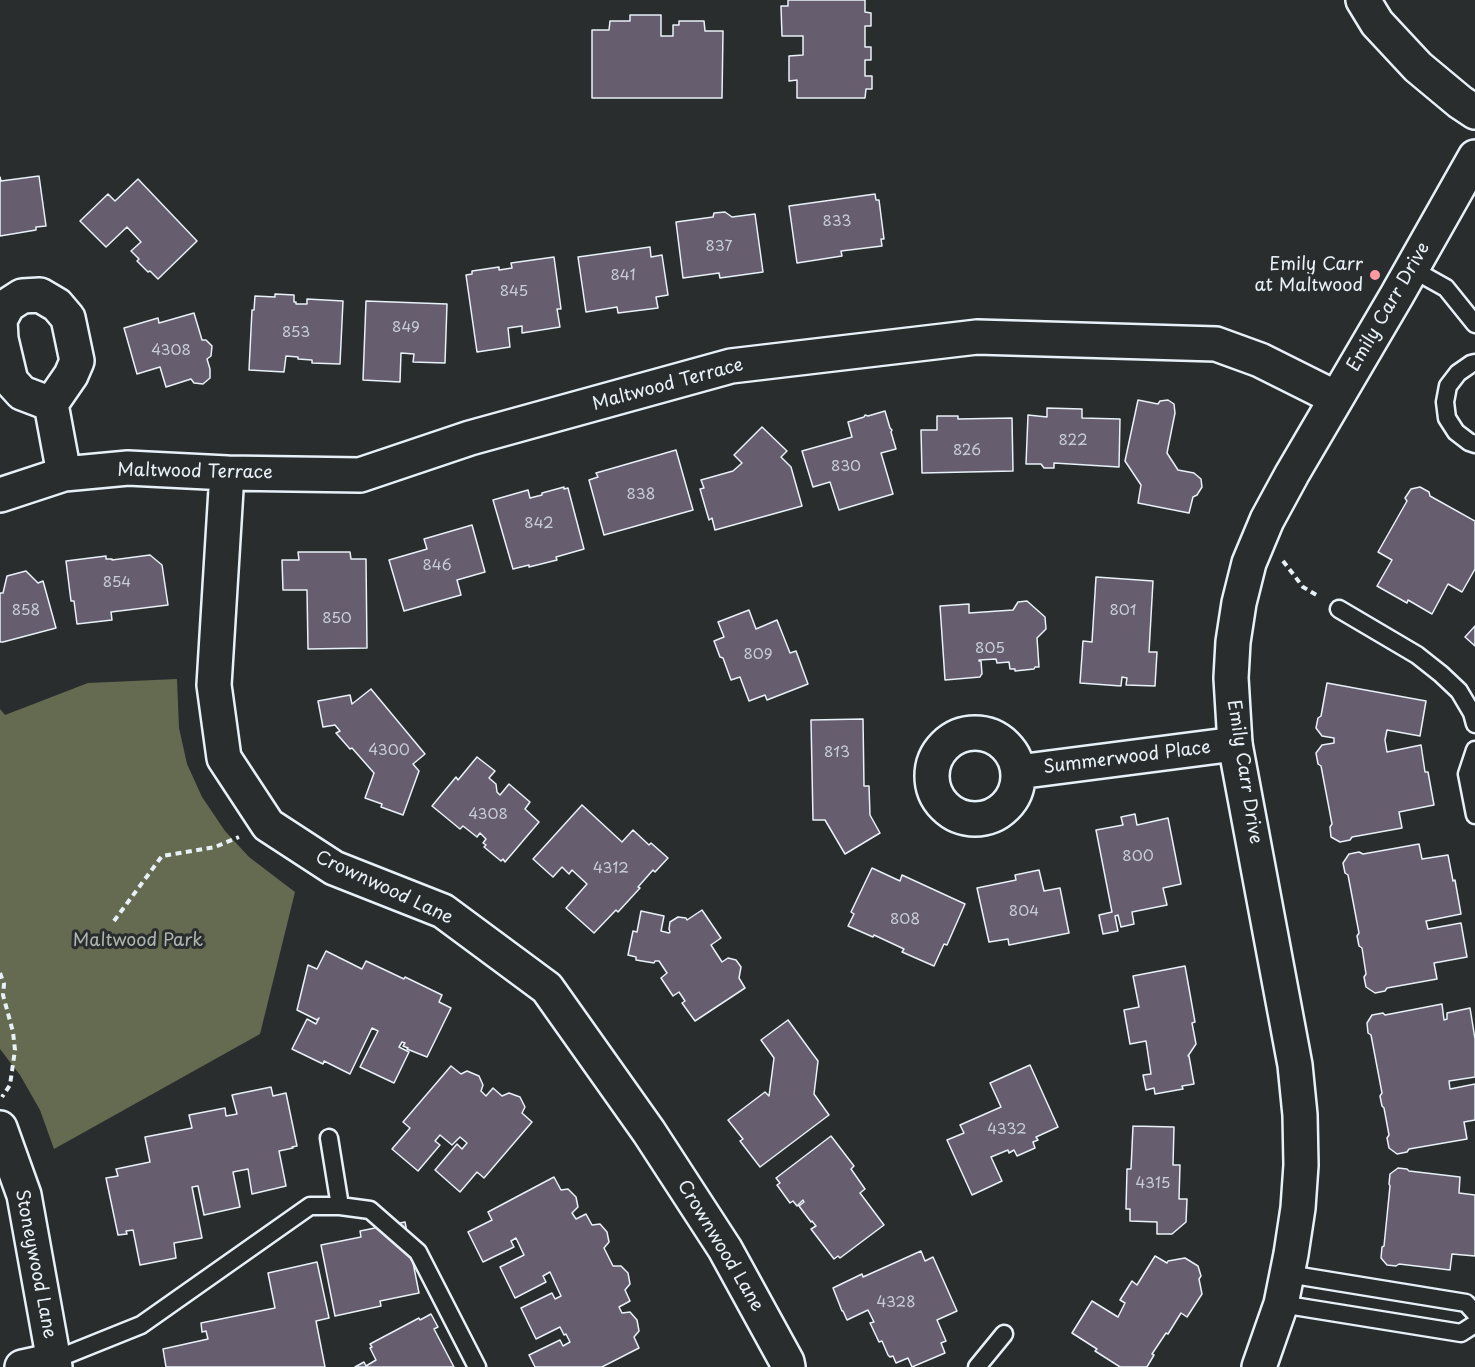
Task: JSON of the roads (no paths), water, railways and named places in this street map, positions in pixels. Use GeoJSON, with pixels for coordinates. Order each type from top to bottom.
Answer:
{"type":"FeatureCollection","features":[{"type":"Feature","properties":{"kind":"street"},"geometry":{"type":"LineString","coordinates":[[1363,0],[1377,23],[1418,67],[1475,112]]}},
{"type":"Feature","properties":{"kind":"street","name":"Emily Carr Drive"},"geometry":{"type":"LineString","coordinates":[[1259,1367],[1284,1289],[1298,1208],[1301,1165],[1298,1095],[1291,1043],[1235,744],[1231,678],[1233,642],[1239,603],[1249,563],[1272,511],[1475,157]]}},
{"type":"Feature","properties":{"kind":"street","name":"Maltwood Terrace"},"geometry":{"type":"LineString","coordinates":[[0,495],[64,474],[128,468],[227,473],[360,475],[470,438],[731,366],[976,337],[1216,344],[1260,360],[1336,398]]}},
{"type":"Feature","properties":{"kind":"street"},"geometry":{"type":"LineString","coordinates":[[51,404],[64,474]]}},
{"type":"Feature","properties":{"kind":"street","name":"Crownwood Lane"},"geometry":{"type":"LineString","coordinates":[[227,473],[214,685],[224,758],[268,825],[334,868],[443,911],[547,988],[649,1132],[725,1249],[788,1367]]}},
{"type":"Feature","properties":{"kind":"street","name":"Summerwood Place"},"geometry":{"type":"LineString","coordinates":[[1018,772],[1235,744]]}},
{"type":"Feature","properties":{"kind":"street","name":"Stoneywood Lane"},"geometry":{"type":"LineString","coordinates":[[0,1128],[24,1196],[44,1365]]}},
{"type":"Feature","properties":{"kind":"lane"},"geometry":{"type":"LineString","coordinates":[[1412,268],[1446,288],[1475,324]]}},
{"type":"Feature","properties":{"kind":"lane"},"geometry":{"type":"LineString","coordinates":[[1475,363],[1458,373],[1449,386],[1445,402],[1447,418],[1456,432],[1475,444]]}},
{"type":"Feature","properties":{"kind":"lane"},"geometry":{"type":"LineString","coordinates":[[1339,609],[1417,655],[1441,674],[1459,691],[1472,712],[1475,724]]}},
{"type":"Feature","properties":{"kind":"lane"},"geometry":{"type":"LineString","coordinates":[[1475,750],[1467,774],[1475,815]]}},
{"type":"Feature","properties":{"kind":"lane"},"geometry":{"type":"LineString","coordinates":[[329,1138],[340,1206]]}},
{"type":"Feature","properties":{"kind":"lane"},"geometry":{"type":"LineString","coordinates":[[44,1365],[141,1325],[310,1206],[340,1206],[370,1210],[418,1252],[477,1367]]}},
{"type":"Feature","properties":{"kind":"lane"},"geometry":{"type":"LineString","coordinates":[[1284,1289],[1466,1303],[1475,1313]]}},
{"type":"Feature","properties":{"kind":"lane"},"geometry":{"type":"LineString","coordinates":[[1284,1289],[1461,1333],[1475,1324]]}},
{"type":"Feature","properties":{"kind":"lane"},"geometry":{"type":"LineString","coordinates":[[977,1367],[1004,1334]]}},
{"type":"Feature","properties":{"kind":"place","name":"Emily Carr at Maltwood"},"geometry":{"type":"Point","coordinates":[1375,275]}},
{"type":"Feature","properties":{"kind":"park label","name":"Maltwood Park"},"geometry":{"type":"Point","coordinates":[138,941]}}]}
